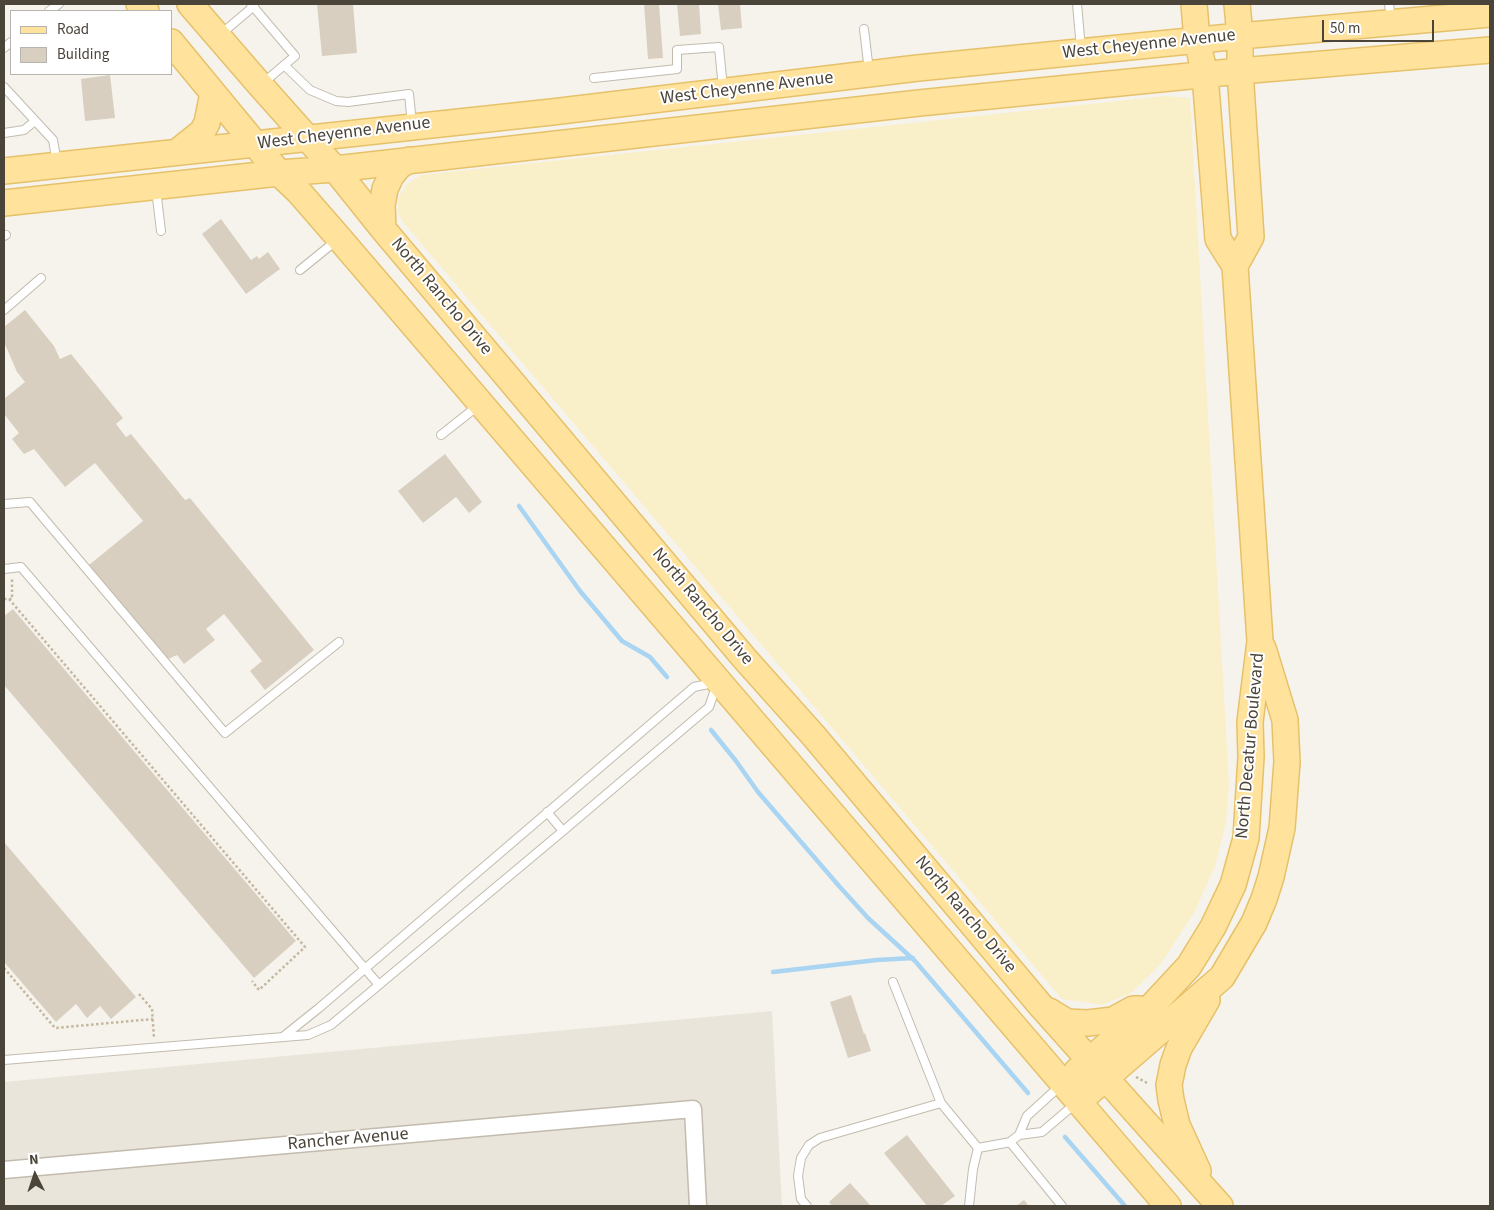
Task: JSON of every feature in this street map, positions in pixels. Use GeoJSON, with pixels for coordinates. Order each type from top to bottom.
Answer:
{"type":"FeatureCollection","features":[{"type":"Feature","properties":{"kind":"main road","name":"North Rancho Drive"},"geometry":{"type":"LineString","coordinates":[[190,4],[260,86],[335,169],[383,229],[745,658],[814,735],[1041,1006],[1108,1070],[1220,1206]]}},
{"type":"Feature","properties":{"kind":"main road","name":"North Decatur Boulevard"},"geometry":{"type":"LineString","coordinates":[[1108,1070],[1150,1008],[1189,966],[1213,927],[1234,881],[1246,838],[1251,757],[1250,722],[1260,641],[1235,266],[1218,239],[1205,75],[1197,40],[1194,4]]}},
{"type":"Feature","properties":{"kind":"main road"},"geometry":{"type":"LineString","coordinates":[[1235,266],[1251,237],[1237,4]]}},
{"type":"Feature","properties":{"kind":"main road","name":"West Cheyenne Avenue"},"geometry":{"type":"LineString","coordinates":[[4,171],[255,145],[870,74],[1240,36],[1390,13],[1490,14]]}},
{"type":"Feature","properties":{"kind":"main road","name":"North Rancho Drive"},"geometry":{"type":"LineString","coordinates":[[172,43],[255,145],[339,238],[1168,1206]]}},
{"type":"Feature","properties":{"kind":"main road","name":"West Cheyenne Avenue"},"geometry":{"type":"LineString","coordinates":[[4,203],[279,173],[335,169],[919,103],[1240,71],[1490,50]]}},
{"type":"Feature","properties":{"kind":"main road"},"geometry":{"type":"LineString","coordinates":[[177,152],[202,132],[207,123],[213,93]]}},
{"type":"Feature","properties":{"kind":"main road"},"geometry":{"type":"LineString","coordinates":[[383,229],[382,205],[385,189],[391,176],[399,166],[409,160]]}},
{"type":"Feature","properties":{"kind":"main road","name":"North Decatur Boulevard"},"geometry":{"type":"LineString","coordinates":[[1070,1093],[1108,1070],[1222,977],[1254,923],[1264,899],[1277,854],[1285,802],[1287,762],[1284,720],[1260,641]]}},
{"type":"Feature","properties":{"kind":"main road"},"geometry":{"type":"LineString","coordinates":[[718,682],[745,658]]}},
{"type":"Feature","properties":{"kind":"main road"},"geometry":{"type":"LineString","coordinates":[[1220,1206],[1194,1164],[1177,1125],[1171,1100],[1170,1085],[1173,1065],[1179,1048],[1191,1025],[1222,977]]}},
{"type":"Feature","properties":{"kind":"main road"},"geometry":{"type":"LineString","coordinates":[[1041,1006],[1067,1022],[1077,1023],[1113,1020],[1134,1009],[1150,1008]]}},
{"type":"Feature","properties":{"kind":"street","name":"Rancher Avenue"},"geometry":{"type":"LineString","coordinates":[[4,1170],[693,1109],[698,1206]]}},
{"type":"Feature","properties":{"kind":"lane"},"geometry":{"type":"LineString","coordinates":[[1077,4],[1082,52]]}},
{"type":"Feature","properties":{"kind":"lane"},"geometry":{"type":"LineString","coordinates":[[218,37],[252,5],[295,56],[260,86]]}},
{"type":"Feature","properties":{"kind":"lane"},"geometry":{"type":"LineString","coordinates":[[864,28],[870,74]]}},
{"type":"Feature","properties":{"kind":"lane"},"geometry":{"type":"LineString","coordinates":[[594,78],[677,69],[677,50],[720,47],[723,91]]}},
{"type":"Feature","properties":{"kind":"lane"},"geometry":{"type":"LineString","coordinates":[[284,65],[310,90],[336,101],[348,102],[409,94],[412,126]]}},
{"type":"Feature","properties":{"kind":"lane"},"geometry":{"type":"LineString","coordinates":[[4,87],[53,140],[57,165]]}},
{"type":"Feature","properties":{"kind":"lane"},"geometry":{"type":"LineString","coordinates":[[4,133],[24,130],[35,121]]}},
{"type":"Feature","properties":{"kind":"lane"},"geometry":{"type":"LineString","coordinates":[[156,187],[161,232]]}},
{"type":"Feature","properties":{"kind":"lane"},"geometry":{"type":"LineString","coordinates":[[300,270],[339,238]]}},
{"type":"Feature","properties":{"kind":"lane"},"geometry":{"type":"LineString","coordinates":[[4,310],[41,278]]}},
{"type":"Feature","properties":{"kind":"lane"},"geometry":{"type":"LineString","coordinates":[[441,435],[480,404]]}},
{"type":"Feature","properties":{"kind":"lane"},"geometry":{"type":"LineString","coordinates":[[4,504],[30,502],[225,733],[339,642]]}},
{"type":"Feature","properties":{"kind":"lane"},"geometry":{"type":"LineString","coordinates":[[4,569],[20,567],[379,985]]}},
{"type":"Feature","properties":{"kind":"lane"},"geometry":{"type":"LineString","coordinates":[[284,1036],[366,969],[694,687],[718,682]]}},
{"type":"Feature","properties":{"kind":"lane"},"geometry":{"type":"LineString","coordinates":[[4,1060],[308,1034],[332,1025],[709,707],[718,682]]}},
{"type":"Feature","properties":{"kind":"lane"},"geometry":{"type":"LineString","coordinates":[[547,812],[563,831]]}},
{"type":"Feature","properties":{"kind":"lane"},"geometry":{"type":"LineString","coordinates":[[893,982],[941,1103],[978,1148]]}},
{"type":"Feature","properties":{"kind":"lane"},"geometry":{"type":"LineString","coordinates":[[978,1148],[1010,1142],[1019,1135],[1027,1116],[1070,1093]]}},
{"type":"Feature","properties":{"kind":"lane"},"geometry":{"type":"LineString","coordinates":[[1019,1135],[1042,1132],[1070,1093]]}},
{"type":"Feature","properties":{"kind":"lane"},"geometry":{"type":"LineString","coordinates":[[807,1206],[802,1199],[798,1176],[801,1158],[809,1145],[820,1138],[941,1103]]}},
{"type":"Feature","properties":{"kind":"lane"},"geometry":{"type":"LineString","coordinates":[[1010,1142],[1062,1206]]}},
{"type":"Feature","properties":{"kind":"lane"},"geometry":{"type":"LineString","coordinates":[[969,1206],[973,1168],[978,1148]]}},
{"type":"Feature","properties":{"kind":"path"},"geometry":{"type":"LineString","coordinates":[[9,599],[12,598],[12,568]]}},
{"type":"Feature","properties":{"kind":"path"},"geometry":{"type":"LineString","coordinates":[[4,599],[9,599],[305,947],[259,990],[252,982]]}},
{"type":"Feature","properties":{"kind":"path"},"geometry":{"type":"LineString","coordinates":[[4,968],[55,1028],[153,1019]]}},
{"type":"Feature","properties":{"kind":"path"},"geometry":{"type":"LineString","coordinates":[[139,994],[152,1009],[154,1047]]}},
{"type":"Feature","properties":{"kind":"path"},"geometry":{"type":"LineString","coordinates":[[1108,1070],[1154,1087]]}},
{"type":"Feature","properties":{"kind":"shaded area"},"geometry":{"type":"Polygon","coordinates":[[[772,1011],[782,1206],[4,1206],[4,1082],[772,1011]]]}},
{"type":"Feature","properties":{"kind":"sand"},"geometry":{"type":"Polygon","coordinates":[[[1166,96],[1190,98],[1229,784],[1226,822],[1215,866],[1195,911],[1160,965],[1131,993],[1102,1005],[1062,999],[403,222],[397,211],[399,196],[407,184],[421,175],[1166,96]]]}},
{"type":"Feature","properties":{"kind":"building"},"geometry":{"type":"Polygon","coordinates":[[[317,4],[353,4],[357,53],[322,56],[317,4]]]}},
{"type":"Feature","properties":{"kind":"building"},"geometry":{"type":"Polygon","coordinates":[[[644,4],[659,4],[663,58],[648,59],[644,4]]]}},
{"type":"Feature","properties":{"kind":"building"},"geometry":{"type":"Polygon","coordinates":[[[677,4],[699,4],[701,34],[680,36],[677,4]]]}},
{"type":"Feature","properties":{"kind":"building"},"geometry":{"type":"Polygon","coordinates":[[[718,4],[740,4],[742,28],[721,30],[718,4]]]}},
{"type":"Feature","properties":{"kind":"building"},"geometry":{"type":"Polygon","coordinates":[[[110,75],[115,118],[85,121],[81,79],[110,75]]]}},
{"type":"Feature","properties":{"kind":"building"},"geometry":{"type":"Polygon","coordinates":[[[221,219],[251,260],[257,256],[259,259],[268,252],[280,269],[246,294],[202,234],[221,219]]]}},
{"type":"Feature","properties":{"kind":"building"},"geometry":{"type":"Polygon","coordinates":[[[25,310],[54,346],[60,359],[71,354],[123,418],[116,424],[126,437],[131,434],[185,500],[190,498],[314,650],[265,690],[250,671],[262,661],[224,614],[206,629],[215,640],[184,664],[177,655],[166,660],[89,565],[143,521],[95,463],[65,487],[34,449],[24,454],[12,439],[19,433],[4,414],[4,399],[25,382],[17,372],[4,342],[4,327],[25,310]]]}},
{"type":"Feature","properties":{"kind":"building"},"geometry":{"type":"Polygon","coordinates":[[[445,454],[482,502],[469,513],[456,497],[423,523],[398,491],[445,454]]]}},
{"type":"Feature","properties":{"kind":"building"},"geometry":{"type":"Polygon","coordinates":[[[13,609],[296,941],[254,978],[4,685],[4,616],[13,609]]]}},
{"type":"Feature","properties":{"kind":"building"},"geometry":{"type":"Polygon","coordinates":[[[4,842],[136,997],[111,1019],[100,1006],[87,1018],[76,1004],[56,1022],[4,962],[4,842]]]}},
{"type":"Feature","properties":{"kind":"building"},"geometry":{"type":"Polygon","coordinates":[[[851,995],[871,1051],[848,1058],[830,1002],[851,995]]]}},
{"type":"Feature","properties":{"kind":"building"},"geometry":{"type":"Polygon","coordinates":[[[907,1135],[955,1196],[941,1206],[927,1206],[884,1153],[907,1135]]]}},
{"type":"Feature","properties":{"kind":"building"},"geometry":{"type":"Polygon","coordinates":[[[850,1183],[871,1206],[832,1206],[829,1202],[850,1183]]]}},
{"type":"Feature","properties":{"kind":"building"},"geometry":{"type":"Polygon","coordinates":[[[1024,1200],[1029,1206],[1016,1206],[1024,1200]]]}},
{"type":"Feature","properties":{"kind":"waterway"},"geometry":{"type":"LineString","coordinates":[[519,506],[580,591],[622,641],[650,657],[667,677]]}},
{"type":"Feature","properties":{"kind":"waterway"},"geometry":{"type":"LineString","coordinates":[[711,730],[758,792],[839,886],[868,918],[915,961],[1028,1093]]}},
{"type":"Feature","properties":{"kind":"waterway"},"geometry":{"type":"LineString","coordinates":[[773,972],[877,960],[913,958]]}},
{"type":"Feature","properties":{"kind":"waterway"},"geometry":{"type":"LineString","coordinates":[[1065,1137],[1125,1206]]}}]}
